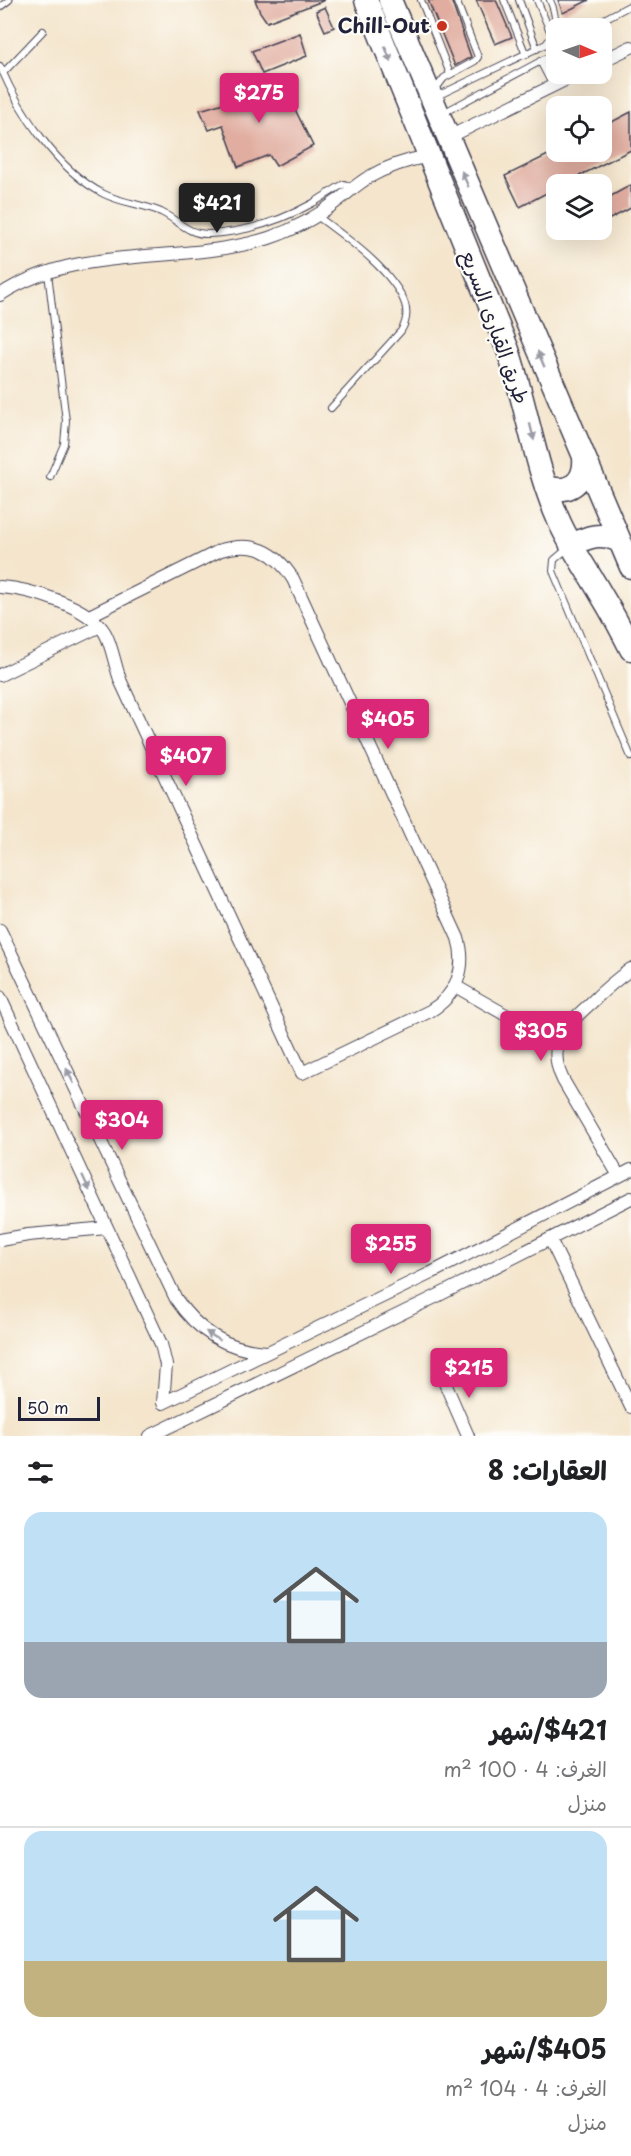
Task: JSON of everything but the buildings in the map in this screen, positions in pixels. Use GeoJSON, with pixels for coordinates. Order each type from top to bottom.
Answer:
{"type":"FeatureCollection","features":[{"type":"Feature","properties":{"kind":"highway","name":"طريق القبارى السريع"},"geometry":{"type":"LineString","coordinates":[[366,0],[508,350],[520,386],[546,486],[571,546],[631,649]]}},
{"type":"Feature","properties":{"kind":"highway","name":"طريق القبارى السريع"},"geometry":{"type":"LineString","coordinates":[[395,1],[447,138],[631,567]]}},
{"type":"Feature","properties":{"kind":"highway"},"geometry":{"type":"LineString","coordinates":[[546,486],[562,490],[578,482],[585,467],[584,458]]}},
{"type":"Feature","properties":{"kind":"highway"},"geometry":{"type":"LineString","coordinates":[[571,546],[584,538],[598,535],[619,541]]}},
{"type":"Feature","properties":{"kind":"street"},"geometry":{"type":"LineString","coordinates":[[612,56],[631,47]]}},
{"type":"Feature","properties":{"kind":"street"},"geometry":{"type":"LineString","coordinates":[[447,138],[557,84]]}},
{"type":"Feature","properties":{"kind":"street"},"geometry":{"type":"LineString","coordinates":[[0,295],[48,273],[103,260],[225,249],[249,244],[295,227],[316,216],[353,188],[384,169],[429,156]]}},
{"type":"Feature","properties":{"kind":"street"},"geometry":{"type":"LineString","coordinates":[[0,587],[39,595],[89,616],[107,636],[121,682],[302,1073],[442,1003],[455,986],[461,968],[461,948],[458,938],[286,567],[263,550],[249,546],[234,546],[221,550],[89,616]]}},
{"type":"Feature","properties":{"kind":"street"},"geometry":{"type":"LineString","coordinates":[[0,675],[100,626]]}},
{"type":"Feature","properties":{"kind":"street"},"geometry":{"type":"LineString","coordinates":[[0,930],[176,1299],[196,1324],[208,1334],[237,1348],[268,1352]]}},
{"type":"Feature","properties":{"kind":"street"},"geometry":{"type":"LineString","coordinates":[[619,1176],[563,1080],[556,1059],[557,1044],[567,1025],[631,969]]}},
{"type":"Feature","properties":{"kind":"street"},"geometry":{"type":"LineString","coordinates":[[455,986],[557,1044]]}},
{"type":"Feature","properties":{"kind":"street"},"geometry":{"type":"LineString","coordinates":[[0,997],[164,1354],[166,1376],[163,1403],[431,1273],[631,1170]]}},
{"type":"Feature","properties":{"kind":"street"},"geometry":{"type":"LineString","coordinates":[[150,1436],[631,1198]]}},
{"type":"Feature","properties":{"kind":"street"},"geometry":{"type":"LineString","coordinates":[[0,1240],[37,1234],[107,1228]]}},
{"type":"Feature","properties":{"kind":"street"},"geometry":{"type":"LineString","coordinates":[[550,1239],[631,1407]]}},
{"type":"Feature","properties":{"kind":"street"},"geometry":{"type":"LineString","coordinates":[[441,1374],[468,1436]]}},
{"type":"Feature","properties":{"kind":"lane"},"geometry":{"type":"LineString","coordinates":[[0,7],[9,0]]}},
{"type":"Feature","properties":{"kind":"lane"},"geometry":{"type":"LineString","coordinates":[[421,0],[449,61],[450,74]]}},
{"type":"Feature","properties":{"kind":"lane"},"geometry":{"type":"LineString","coordinates":[[435,107],[438,84],[450,74],[477,60],[478,55],[466,31],[456,0]]}},
{"type":"Feature","properties":{"kind":"lane"},"geometry":{"type":"LineString","coordinates":[[504,0],[526,55]]}},
{"type":"Feature","properties":{"kind":"lane"},"geometry":{"type":"LineString","coordinates":[[519,0],[537,49]]}},
{"type":"Feature","properties":{"kind":"lane"},"geometry":{"type":"LineString","coordinates":[[537,0],[546,22]]}},
{"type":"Feature","properties":{"kind":"lane"},"geometry":{"type":"LineString","coordinates":[[550,0],[557,18]]}},
{"type":"Feature","properties":{"kind":"lane"},"geometry":{"type":"LineString","coordinates":[[606,18],[631,5]]}},
{"type":"Feature","properties":{"kind":"lane"},"geometry":{"type":"LineString","coordinates":[[3,73],[43,31]]}},
{"type":"Feature","properties":{"kind":"lane"},"geometry":{"type":"LineString","coordinates":[[435,107],[546,44]]}},
{"type":"Feature","properties":{"kind":"lane"},"geometry":{"type":"LineString","coordinates":[[435,107],[546,58]]}},
{"type":"Feature","properties":{"kind":"lane"},"geometry":{"type":"LineString","coordinates":[[540,61],[553,86]]}},
{"type":"Feature","properties":{"kind":"lane"},"geometry":{"type":"LineString","coordinates":[[0,66],[16,99],[33,126],[64,164],[82,180],[114,199],[161,212],[191,232],[207,234],[251,228],[295,212],[344,184],[353,188]]}},
{"type":"Feature","properties":{"kind":"lane"},"geometry":{"type":"LineString","coordinates":[[316,216],[359,248],[381,269],[402,298],[407,312],[401,331],[331,408]]}},
{"type":"Feature","properties":{"kind":"lane"},"geometry":{"type":"LineString","coordinates":[[48,273],[66,421],[64,444],[50,477]]}},
{"type":"Feature","properties":{"kind":"lane"},"geometry":{"type":"LineString","coordinates":[[571,546],[554,560],[553,571],[631,757]]}},
{"type":"Feature","properties":{"kind":"place","name":"Chill-Out"},"geometry":{"type":"Point","coordinates":[442,26]}}]}
